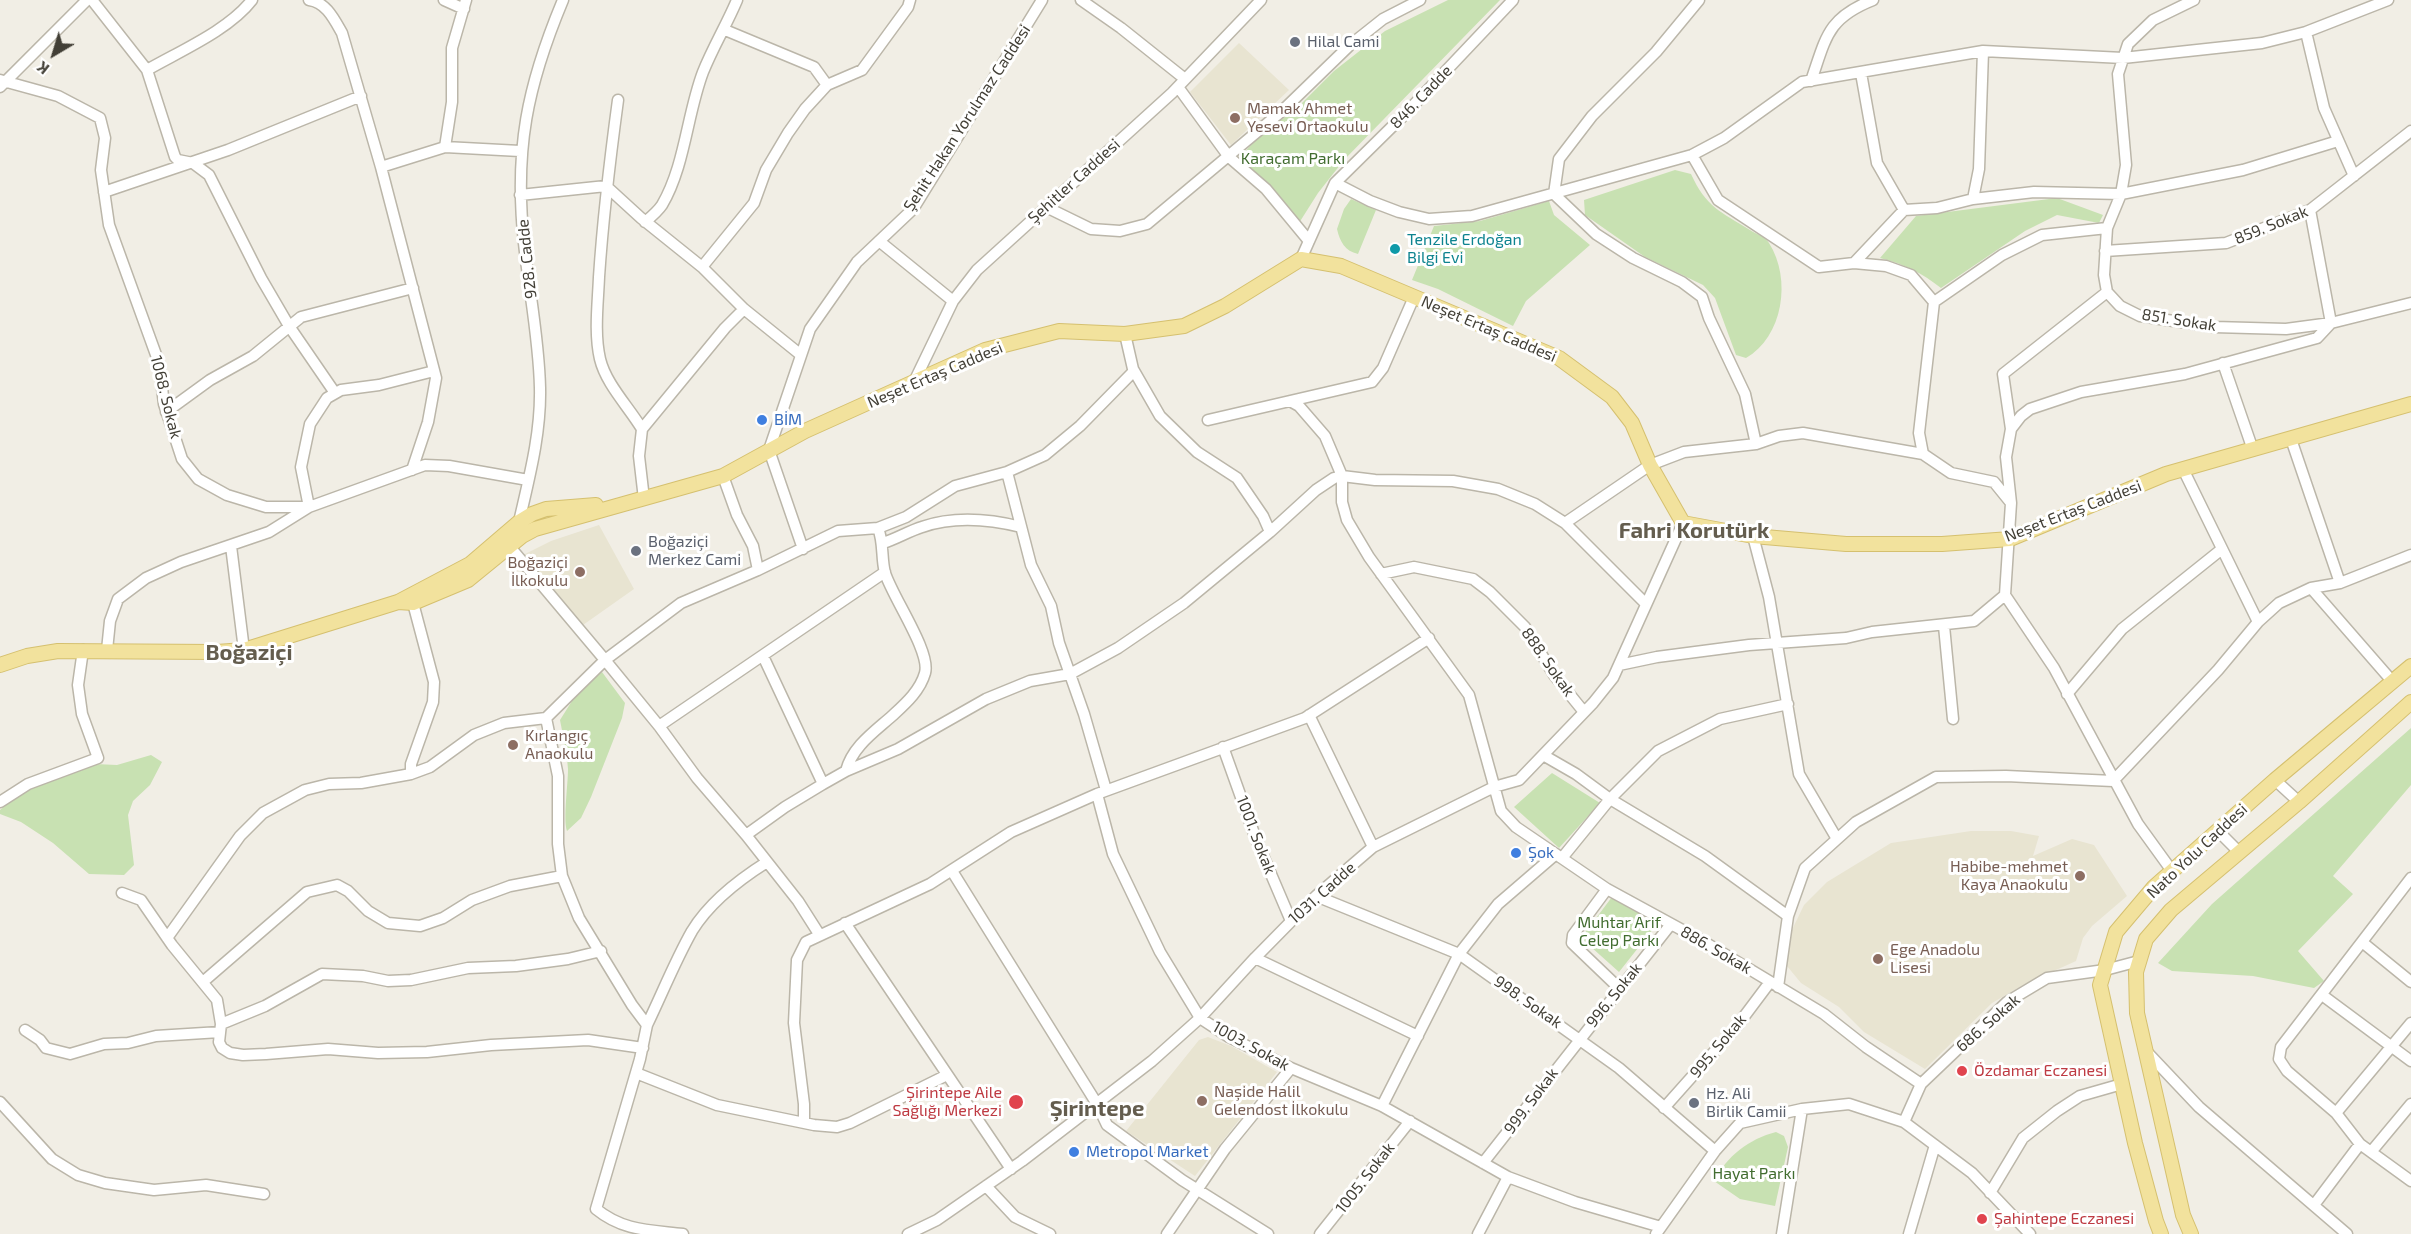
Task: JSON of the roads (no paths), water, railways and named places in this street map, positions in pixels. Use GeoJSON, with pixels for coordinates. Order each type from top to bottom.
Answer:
{"type":"FeatureCollection","features":[{"type":"Feature","properties":{"kind":"main road","name":"Neşet Ertaş Caddesi"},"geometry":{"type":"LineString","coordinates":[[398,602],[413,603],[468,580],[513,544],[545,526],[723,477],[805,431],[985,350],[1059,331],[1125,334],[1184,326],[1226,306],[1300,259],[1341,266],[1559,358],[1612,397],[1632,423],[1650,465],[1683,523],[1753,536],[1846,544],[1942,544],[2010,539],[2166,474],[2411,404]]}},
{"type":"Feature","properties":{"kind":"main road","name":"Neşet Ertaş Caddesi"},"geometry":{"type":"LineString","coordinates":[[0,664],[27,656],[58,651],[244,650],[398,602],[470,564],[519,522],[546,509],[626,503]]}},
{"type":"Feature","properties":{"kind":"main road"},"geometry":{"type":"LineString","coordinates":[[513,544],[519,522]]}},
{"type":"Feature","properties":{"kind":"main road","name":"Nato Yolu Caddesi"},"geometry":{"type":"LineString","coordinates":[[2161,1234],[2141,1165],[2100,985],[2116,932],[2154,887],[2275,780],[2411,666]]}},
{"type":"Feature","properties":{"kind":"main road"},"geometry":{"type":"LineString","coordinates":[[2191,1234],[2183,1215],[2136,1013],[2136,972],[2146,939],[2171,910],[2299,802],[2411,702]]}},
{"type":"Feature","properties":{"kind":"street"},"geometry":{"type":"LineString","coordinates":[[1,83],[87,0]]}},
{"type":"Feature","properties":{"kind":"street"},"geometry":{"type":"LineString","coordinates":[[92,0],[147,70],[175,157],[178,160],[193,163],[209,175],[261,278],[289,326],[335,393]]}},
{"type":"Feature","properties":{"kind":"street"},"geometry":{"type":"LineString","coordinates":[[147,70],[234,17],[243,11],[252,0]]}},
{"type":"Feature","properties":{"kind":"street"},"geometry":{"type":"LineString","coordinates":[[316,0],[330,13],[342,33],[381,167],[436,378],[428,422],[412,470]]}},
{"type":"Feature","properties":{"kind":"street"},"geometry":{"type":"LineString","coordinates":[[444,0],[465,4],[452,48],[452,102],[445,147]]}},
{"type":"Feature","properties":{"kind":"street","name":"928. Cadde"},"geometry":{"type":"LineString","coordinates":[[519,522],[538,431],[540,388],[520,195],[520,151],[534,80],[563,0]]}},
{"type":"Feature","properties":{"kind":"street"},"geometry":{"type":"LineString","coordinates":[[645,222],[661,207],[678,168],[686,128],[704,71],[737,0]]}},
{"type":"Feature","properties":{"kind":"street"},"geometry":{"type":"LineString","coordinates":[[702,267],[754,203],[766,170],[805,109],[827,85],[861,70],[908,7],[910,0]]}},
{"type":"Feature","properties":{"kind":"street","name":"Şehit Hakan Yorulmaz Caddesi"},"geometry":{"type":"LineString","coordinates":[[769,450],[810,329],[857,262],[913,209],[1042,0]]}},
{"type":"Feature","properties":{"kind":"street"},"geometry":{"type":"LineString","coordinates":[[1081,0],[1120,28],[1181,83],[1229,157],[1266,189],[1309,240]]}},
{"type":"Feature","properties":{"kind":"street","name":"Şehitler Caddesi"},"geometry":{"type":"LineString","coordinates":[[914,382],[952,301],[976,270],[1181,83],[1261,0]]}},
{"type":"Feature","properties":{"kind":"street"},"geometry":{"type":"LineString","coordinates":[[1046,207],[1091,229],[1120,231],[1147,224],[1282,111],[1349,46],[1383,19],[1420,0]]}},
{"type":"Feature","properties":{"kind":"street","name":"846. Cadde"},"geometry":{"type":"LineString","coordinates":[[1300,259],[1335,183],[1407,112],[1513,0]]}},
{"type":"Feature","properties":{"kind":"street"},"geometry":{"type":"LineString","coordinates":[[1554,194],[1559,159],[1592,116],[1656,52],[1699,0]]}},
{"type":"Feature","properties":{"kind":"street"},"geometry":{"type":"LineString","coordinates":[[1811,81],[1828,31],[1851,8],[1873,0]]}},
{"type":"Feature","properties":{"kind":"street"},"geometry":{"type":"LineString","coordinates":[[2172,871],[2138,824],[2054,668],[2005,595],[2011,503],[2006,457],[2011,429],[2003,374],[2108,292],[2104,275],[2107,228],[2121,194],[2126,165],[2118,74],[2128,44],[2153,20],[2194,0]]}},
{"type":"Feature","properties":{"kind":"street"},"geometry":{"type":"LineString","coordinates":[[1335,183],[1379,205],[1429,219],[1472,216],[1692,155],[1724,138],[1802,82],[1983,51],[2123,58],[2262,43],[2306,32],[2388,0]]}},
{"type":"Feature","properties":{"kind":"street"},"geometry":{"type":"LineString","coordinates":[[725,30],[814,67],[827,85]]}},
{"type":"Feature","properties":{"kind":"street"},"geometry":{"type":"LineString","coordinates":[[2306,32],[2324,108],[2354,176]]}},
{"type":"Feature","properties":{"kind":"street"},"geometry":{"type":"LineString","coordinates":[[1973,199],[1979,169],[1983,51]]}},
{"type":"Feature","properties":{"kind":"street"},"geometry":{"type":"LineString","coordinates":[[1861,73],[1877,163],[1904,210]]}},
{"type":"Feature","properties":{"kind":"street","name":"1068. Sokak"},"geometry":{"type":"LineString","coordinates":[[1,83],[58,96],[100,118],[105,138],[101,170],[109,225],[159,363],[166,412],[182,459],[198,479],[227,495],[266,507],[309,507],[425,465],[449,466],[528,480]]}},
{"type":"Feature","properties":{"kind":"street"},"geometry":{"type":"LineString","coordinates":[[104,192],[193,163],[361,96]]}},
{"type":"Feature","properties":{"kind":"street"},"geometry":{"type":"LineString","coordinates":[[618,100],[606,186],[597,316],[600,357],[608,379],[628,405],[642,429]]}},
{"type":"Feature","properties":{"kind":"street","name":"859. Sokak"},"geometry":{"type":"LineString","coordinates":[[2105,251],[2226,243],[2310,210],[2409,135]]}},
{"type":"Feature","properties":{"kind":"street"},"geometry":{"type":"LineString","coordinates":[[1854,263],[1904,210],[1937,208],[1973,199],[2034,192],[2121,194],[2243,170],[2338,141]]}},
{"type":"Feature","properties":{"kind":"street"},"geometry":{"type":"LineString","coordinates":[[381,167],[445,147],[520,151]]}},
{"type":"Feature","properties":{"kind":"street"},"geometry":{"type":"LineString","coordinates":[[1692,155],[1718,201],[1818,267],[1854,263],[1886,266],[1911,275],[1934,302],[1919,433],[1923,454]]}},
{"type":"Feature","properties":{"kind":"street"},"geometry":{"type":"LineString","coordinates":[[520,195],[606,186],[645,222],[702,267],[744,309],[801,356]]}},
{"type":"Feature","properties":{"kind":"street"},"geometry":{"type":"LineString","coordinates":[[1554,194],[1596,234],[1633,258],[1682,282],[1702,297],[1709,318],[1745,394],[1756,444]]}},
{"type":"Feature","properties":{"kind":"street"},"geometry":{"type":"LineString","coordinates":[[2011,429],[2030,409],[2081,392],[2185,374],[2317,338],[2331,323],[2310,210]]}},
{"type":"Feature","properties":{"kind":"street"},"geometry":{"type":"LineString","coordinates":[[1934,302],[2002,255],[2042,235],[2107,228]]}},
{"type":"Feature","properties":{"kind":"street"},"geometry":{"type":"LineString","coordinates":[[879,241],[952,301]]}},
{"type":"Feature","properties":{"kind":"street"},"geometry":{"type":"LineString","coordinates":[[166,412],[210,380],[253,356],[301,317],[413,288]]}},
{"type":"Feature","properties":{"kind":"street","name":"851. Sokak"},"geometry":{"type":"LineString","coordinates":[[2108,292],[2120,306],[2140,316],[2214,327],[2286,329],[2331,323],[2411,305]]}},
{"type":"Feature","properties":{"kind":"street"},"geometry":{"type":"LineString","coordinates":[[1208,420],[1372,382],[1383,368],[1414,297]]}},
{"type":"Feature","properties":{"kind":"street"},"geometry":{"type":"LineString","coordinates":[[644,499],[639,456],[642,429],[725,328],[744,309]]}},
{"type":"Feature","properties":{"kind":"street"},"geometry":{"type":"LineString","coordinates":[[1125,334],[1134,371],[1160,416],[1197,452],[1238,478],[1263,516],[1270,532]]}},
{"type":"Feature","properties":{"kind":"street"},"geometry":{"type":"LineString","coordinates":[[2223,363],[2253,450]]}},
{"type":"Feature","properties":{"kind":"street"},"geometry":{"type":"LineString","coordinates":[[107,650],[110,621],[118,599],[146,578],[181,562],[269,532],[309,507],[301,467],[310,424],[327,398],[340,390],[379,385],[434,371]]}},
{"type":"Feature","properties":{"kind":"street"},"geometry":{"type":"LineString","coordinates":[[167,938],[240,836],[262,813],[305,790],[329,784],[361,783],[411,774],[430,767],[474,735],[504,723],[546,718],[605,660],[681,603],[758,570],[838,531],[878,528],[906,517],[956,486],[1007,472],[1045,455],[1080,426],[1134,371]]}},
{"type":"Feature","properties":{"kind":"street"},"geometry":{"type":"LineString","coordinates":[[1290,401],[1299,406],[1325,436],[1342,476]]}},
{"type":"Feature","properties":{"kind":"street"},"geometry":{"type":"LineString","coordinates":[[1565,522],[1650,465],[1684,452],[1756,444],[1779,436],[1803,433],[1923,454],[1951,473],[1994,482],[2011,503]]}},
{"type":"Feature","properties":{"kind":"street"},"geometry":{"type":"LineString","coordinates":[[2291,439],[2340,582]]}},
{"type":"Feature","properties":{"kind":"street"},"geometry":{"type":"LineString","coordinates":[[769,450],[803,549]]}},
{"type":"Feature","properties":{"kind":"street"},"geometry":{"type":"LineString","coordinates":[[2183,470],[2258,622]]}},
{"type":"Feature","properties":{"kind":"street","name":"1003. Sokak"},"geometry":{"type":"LineString","coordinates":[[1007,472],[1031,565],[1051,606],[1059,643],[1084,714],[1113,854],[1160,952],[1200,1018],[1229,1037],[1292,1068],[1382,1106],[1508,1177],[1658,1231]]}},
{"type":"Feature","properties":{"kind":"street"},"geometry":{"type":"LineString","coordinates":[[746,835],[785,807],[846,771],[898,749],[986,699],[1030,681],[1070,674],[1152,626],[1218,577],[1316,490],[1334,478],[1342,476],[1375,480],[1454,481],[1498,489],[1535,504],[1565,522],[1646,604]]}},
{"type":"Feature","properties":{"kind":"street","name":"886. Sokak"},"geometry":{"type":"LineString","coordinates":[[1342,476],[1342,502],[1347,520],[1381,574],[1469,695],[1501,811],[1516,827],[1606,889],[1671,924],[1824,1014],[1866,1047],[1921,1083]]}},
{"type":"Feature","properties":{"kind":"street"},"geometry":{"type":"LineString","coordinates":[[723,477],[753,546],[758,570]]}},
{"type":"Feature","properties":{"kind":"street"},"geometry":{"type":"LineString","coordinates":[[883,543],[920,527],[947,521],[995,520],[1021,527]]}},
{"type":"Feature","properties":{"kind":"street","name":"1031. Cadde"},"geometry":{"type":"LineString","coordinates":[[909,1234],[937,1220],[986,1186],[1152,1061],[1200,1018],[1316,896],[1373,848],[1494,787],[1519,780],[1613,678],[1683,523]]}},
{"type":"Feature","properties":{"kind":"street"},"geometry":{"type":"LineString","coordinates":[[846,771],[849,758],[913,694],[925,673],[924,652],[902,611],[885,572],[883,543],[878,528]]}},
{"type":"Feature","properties":{"kind":"street"},"geometry":{"type":"LineString","coordinates":[[1753,536],[1778,643],[1799,774],[1837,839]]}},
{"type":"Feature","properties":{"kind":"street"},"geometry":{"type":"LineString","coordinates":[[513,544],[659,726],[697,778],[798,901],[819,934]]}},
{"type":"Feature","properties":{"kind":"street"},"geometry":{"type":"LineString","coordinates":[[231,546],[244,650]]}},
{"type":"Feature","properties":{"kind":"street"},"geometry":{"type":"LineString","coordinates":[[2067,694],[2122,629],[2222,549]]}},
{"type":"Feature","properties":{"kind":"street"},"geometry":{"type":"LineString","coordinates":[[1774,984],[1788,916],[1805,868],[1856,822],[1936,777],[2006,776],[2113,781],[2218,669],[2258,622],[2279,603],[2311,588],[2340,582],[2411,555]]}},
{"type":"Feature","properties":{"kind":"street","name":"888. Sokak"},"geometry":{"type":"LineString","coordinates":[[1381,574],[1414,567],[1473,579],[1490,592],[1525,627],[1554,675],[1584,712]]}},
{"type":"Feature","properties":{"kind":"street"},"geometry":{"type":"LineString","coordinates":[[659,726],[885,572]]}},
{"type":"Feature","properties":{"kind":"street"},"geometry":{"type":"LineString","coordinates":[[2311,588],[2392,681]]}},
{"type":"Feature","properties":{"kind":"street"},"geometry":{"type":"LineString","coordinates":[[1619,666],[1669,656],[1778,643],[1846,638],[1872,632],[1974,621],[2005,595]]}},
{"type":"Feature","properties":{"kind":"street"},"geometry":{"type":"LineString","coordinates":[[411,774],[411,764],[433,702],[434,682],[413,603]]}},
{"type":"Feature","properties":{"kind":"street"},"geometry":{"type":"LineString","coordinates":[[1944,626],[1953,719]]}},
{"type":"Feature","properties":{"kind":"street"},"geometry":{"type":"LineString","coordinates":[[804,1122],[804,1104],[794,1023],[797,960],[806,942],[845,922],[904,897],[952,871],[1011,831],[1101,792],[1309,716],[1429,638]]}},
{"type":"Feature","properties":{"kind":"street"},"geometry":{"type":"LineString","coordinates":[[0,802],[28,784],[98,758],[82,714],[78,685],[83,650]]}},
{"type":"Feature","properties":{"kind":"street"},"geometry":{"type":"LineString","coordinates":[[763,656],[823,784]]}},
{"type":"Feature","properties":{"kind":"street"},"geometry":{"type":"LineString","coordinates":[[1382,1106],[1459,954],[1498,904],[1559,856],[1610,799],[1658,751],[1720,719],[1788,704]]}},
{"type":"Feature","properties":{"kind":"street"},"geometry":{"type":"LineString","coordinates":[[1309,716],[1373,848]]}},
{"type":"Feature","properties":{"kind":"street"},"geometry":{"type":"LineString","coordinates":[[546,718],[558,776],[558,844],[562,876],[579,918],[632,1005],[647,1024]]}},
{"type":"Feature","properties":{"kind":"street","name":"1001. Sokak"},"geometry":{"type":"LineString","coordinates":[[1223,747],[1256,839],[1291,921]]}},
{"type":"Feature","properties":{"kind":"street"},"geometry":{"type":"LineString","coordinates":[[1543,755],[1576,774],[1610,799],[1705,856],[1788,916]]}},
{"type":"Feature","properties":{"kind":"street"},"geometry":{"type":"LineString","coordinates":[[2275,780],[2299,802]]}},
{"type":"Feature","properties":{"kind":"street"},"geometry":{"type":"LineString","coordinates":[[2218,831],[2239,852]]}},
{"type":"Feature","properties":{"kind":"street"},"geometry":{"type":"LineString","coordinates":[[683,1234],[629,1228],[608,1219],[596,1209],[643,1048],[647,1024],[692,931],[705,913],[748,874],[767,862]]}},
{"type":"Feature","properties":{"kind":"street"},"geometry":{"type":"LineString","coordinates":[[952,871],[1097,1104],[1107,1125],[1197,1190],[1268,1234]]}},
{"type":"Feature","properties":{"kind":"street"},"geometry":{"type":"LineString","coordinates":[[204,981],[307,892],[322,887],[337,885],[348,891],[368,910],[388,923],[420,926],[443,918],[472,900],[510,886],[562,876]]}},
{"type":"Feature","properties":{"kind":"street"},"geometry":{"type":"LineString","coordinates":[[2411,878],[2281,1047],[2279,1059],[2287,1071],[2336,1113],[2360,1144],[2411,1181]]}},
{"type":"Feature","properties":{"kind":"street"},"geometry":{"type":"LineString","coordinates":[[1606,889],[1573,935],[1572,943],[1620,989]]}},
{"type":"Feature","properties":{"kind":"street"},"geometry":{"type":"LineString","coordinates":[[122,893],[141,900],[167,938],[204,981],[218,1000],[219,1042],[222,1048],[243,1055],[328,1049],[378,1053],[427,1052],[491,1045],[588,1040],[643,1048]]}},
{"type":"Feature","properties":{"kind":"street","name":"998. Sokak"},"geometry":{"type":"LineString","coordinates":[[1316,896],[1459,954],[1619,1068],[1716,1151]]}},
{"type":"Feature","properties":{"kind":"street"},"geometry":{"type":"LineString","coordinates":[[845,922],[1011,1168]]}},
{"type":"Feature","properties":{"kind":"street","name":"996. Sokak"},"geometry":{"type":"LineString","coordinates":[[1580,1039],[1671,924]]}},
{"type":"Feature","properties":{"kind":"street"},"geometry":{"type":"LineString","coordinates":[[2362,942],[2411,982]]}},
{"type":"Feature","properties":{"kind":"street"},"geometry":{"type":"LineString","coordinates":[[25,1030],[40,1040],[46,1048],[70,1054],[104,1044],[128,1043],[156,1036],[220,1028],[322,974],[363,976],[388,981],[411,980],[468,968],[516,966],[568,959],[601,951]]}},
{"type":"Feature","properties":{"kind":"street"},"geometry":{"type":"LineString","coordinates":[[1255,958],[1418,1036]]}},
{"type":"Feature","properties":{"kind":"street","name":"686. Sokak"},"geometry":{"type":"LineString","coordinates":[[1904,1122],[1921,1083],[2007,1002],[2048,978],[2105,970],[2139,961]]}},
{"type":"Feature","properties":{"kind":"street","name":"995. Sokak"},"geometry":{"type":"LineString","coordinates":[[1664,1108],[1774,984]]}},
{"type":"Feature","properties":{"kind":"street"},"geometry":{"type":"LineString","coordinates":[[2322,995],[2411,1061]]}},
{"type":"Feature","properties":{"kind":"street"},"geometry":{"type":"LineString","coordinates":[[2336,1113],[2411,1023]]}},
{"type":"Feature","properties":{"kind":"street","name":"999. Sokak"},"geometry":{"type":"LineString","coordinates":[[1483,1163],[1580,1039]]}},
{"type":"Feature","properties":{"kind":"street"},"geometry":{"type":"LineString","coordinates":[[2145,1050],[2199,1107],[2347,1234]]}},
{"type":"Feature","properties":{"kind":"street"},"geometry":{"type":"LineString","coordinates":[[1167,1234],[1225,1149],[1292,1068]]}},
{"type":"Feature","properties":{"kind":"street"},"geometry":{"type":"LineString","coordinates":[[636,1073],[717,1105],[837,1127],[947,1075]]}},
{"type":"Feature","properties":{"kind":"street"},"geometry":{"type":"LineString","coordinates":[[1990,1192],[2023,1138],[2057,1110],[2080,1096],[2122,1084]]}},
{"type":"Feature","properties":{"kind":"street"},"geometry":{"type":"LineString","coordinates":[[0,1102],[52,1159],[78,1175],[105,1183],[154,1190],[206,1185],[264,1194]]}},
{"type":"Feature","properties":{"kind":"street"},"geometry":{"type":"LineString","coordinates":[[1658,1231],[1716,1151],[1740,1123],[1802,1109],[1848,1104],[1904,1122],[1972,1173],[2030,1234]]}},
{"type":"Feature","properties":{"kind":"street"},"geometry":{"type":"LineString","coordinates":[[2371,1152],[2411,1104]]}},
{"type":"Feature","properties":{"kind":"street"},"geometry":{"type":"LineString","coordinates":[[1782,1234],[1802,1109]]}},
{"type":"Feature","properties":{"kind":"street","name":"1005. Sokak"},"geometry":{"type":"LineString","coordinates":[[1320,1234],[1410,1121]]}},
{"type":"Feature","properties":{"kind":"street"},"geometry":{"type":"LineString","coordinates":[[2314,1205],[2360,1144]]}},
{"type":"Feature","properties":{"kind":"street"},"geometry":{"type":"LineString","coordinates":[[1909,1234],[1935,1145]]}},
{"type":"Feature","properties":{"kind":"street"},"geometry":{"type":"LineString","coordinates":[[1478,1234],[1508,1177]]}},
{"type":"Feature","properties":{"kind":"street"},"geometry":{"type":"LineString","coordinates":[[986,1186],[1015,1217],[1050,1234]]}},
{"type":"Feature","properties":{"kind":"place","name":"Hilal Cami"},"geometry":{"type":"Point","coordinates":[1295,42]}},
{"type":"Feature","properties":{"kind":"place","name":"Mamak Ahmet Yesevi Ortaokulu"},"geometry":{"type":"Point","coordinates":[1235,118]}},
{"type":"Feature","properties":{"kind":"place","name":"Tenzile Erdoğan Bilgi Evi"},"geometry":{"type":"Point","coordinates":[1395,249]}},
{"type":"Feature","properties":{"kind":"place","name":"BİM"},"geometry":{"type":"Point","coordinates":[762,420]}},
{"type":"Feature","properties":{"kind":"place","name":"Boğaziçi Merkez Cami"},"geometry":{"type":"Point","coordinates":[636,551]}},
{"type":"Feature","properties":{"kind":"place","name":"Boğaziçi İlkokulu"},"geometry":{"type":"Point","coordinates":[580,572]}},
{"type":"Feature","properties":{"kind":"place","name":"Kırlangıç Anaokulu"},"geometry":{"type":"Point","coordinates":[513,745]}},
{"type":"Feature","properties":{"kind":"place","name":"Şok"},"geometry":{"type":"Point","coordinates":[1516,853]}},
{"type":"Feature","properties":{"kind":"place","name":"Habibe-mehmet Kaya Anaokulu"},"geometry":{"type":"Point","coordinates":[2080,876]}},
{"type":"Feature","properties":{"kind":"place","name":"Ege Anadolu Lisesi"},"geometry":{"type":"Point","coordinates":[1878,959]}},
{"type":"Feature","properties":{"kind":"place","name":"Özdamar Eczanesi"},"geometry":{"type":"Point","coordinates":[1962,1071]}},
{"type":"Feature","properties":{"kind":"place","name":"Naşide Halil Gelendost İlkokulu"},"geometry":{"type":"Point","coordinates":[1202,1101]}},
{"type":"Feature","properties":{"kind":"place","name":"Şirintepe Aile Sağlığı Merkezi"},"geometry":{"type":"Point","coordinates":[1016,1102]}},
{"type":"Feature","properties":{"kind":"place","name":"Hz. Ali Birlik Camii"},"geometry":{"type":"Point","coordinates":[1694,1103]}},
{"type":"Feature","properties":{"kind":"place","name":"Metropol Market"},"geometry":{"type":"Point","coordinates":[1074,1152]}},
{"type":"Feature","properties":{"kind":"place","name":"Şahintepe Eczanesi"},"geometry":{"type":"Point","coordinates":[1982,1219]}},
{"type":"Feature","properties":{"kind":"district","name":"Fahri Korutürk"},"geometry":{"type":"Point","coordinates":[1694,531]}},
{"type":"Feature","properties":{"kind":"district","name":"Boğaziçi"},"geometry":{"type":"Point","coordinates":[249,653]}},
{"type":"Feature","properties":{"kind":"district","name":"Şirintepe"},"geometry":{"type":"Point","coordinates":[1097,1109]}},
{"type":"Feature","properties":{"kind":"park label","name":"Karaçam Parkı"},"geometry":{"type":"Point","coordinates":[1293,159]}},
{"type":"Feature","properties":{"kind":"park label","name":"Muhtar Arif Celep Parkı"},"geometry":{"type":"Point","coordinates":[1619,932]}},
{"type":"Feature","properties":{"kind":"park label","name":"Hayat Parkı"},"geometry":{"type":"Point","coordinates":[1754,1174]}}]}
